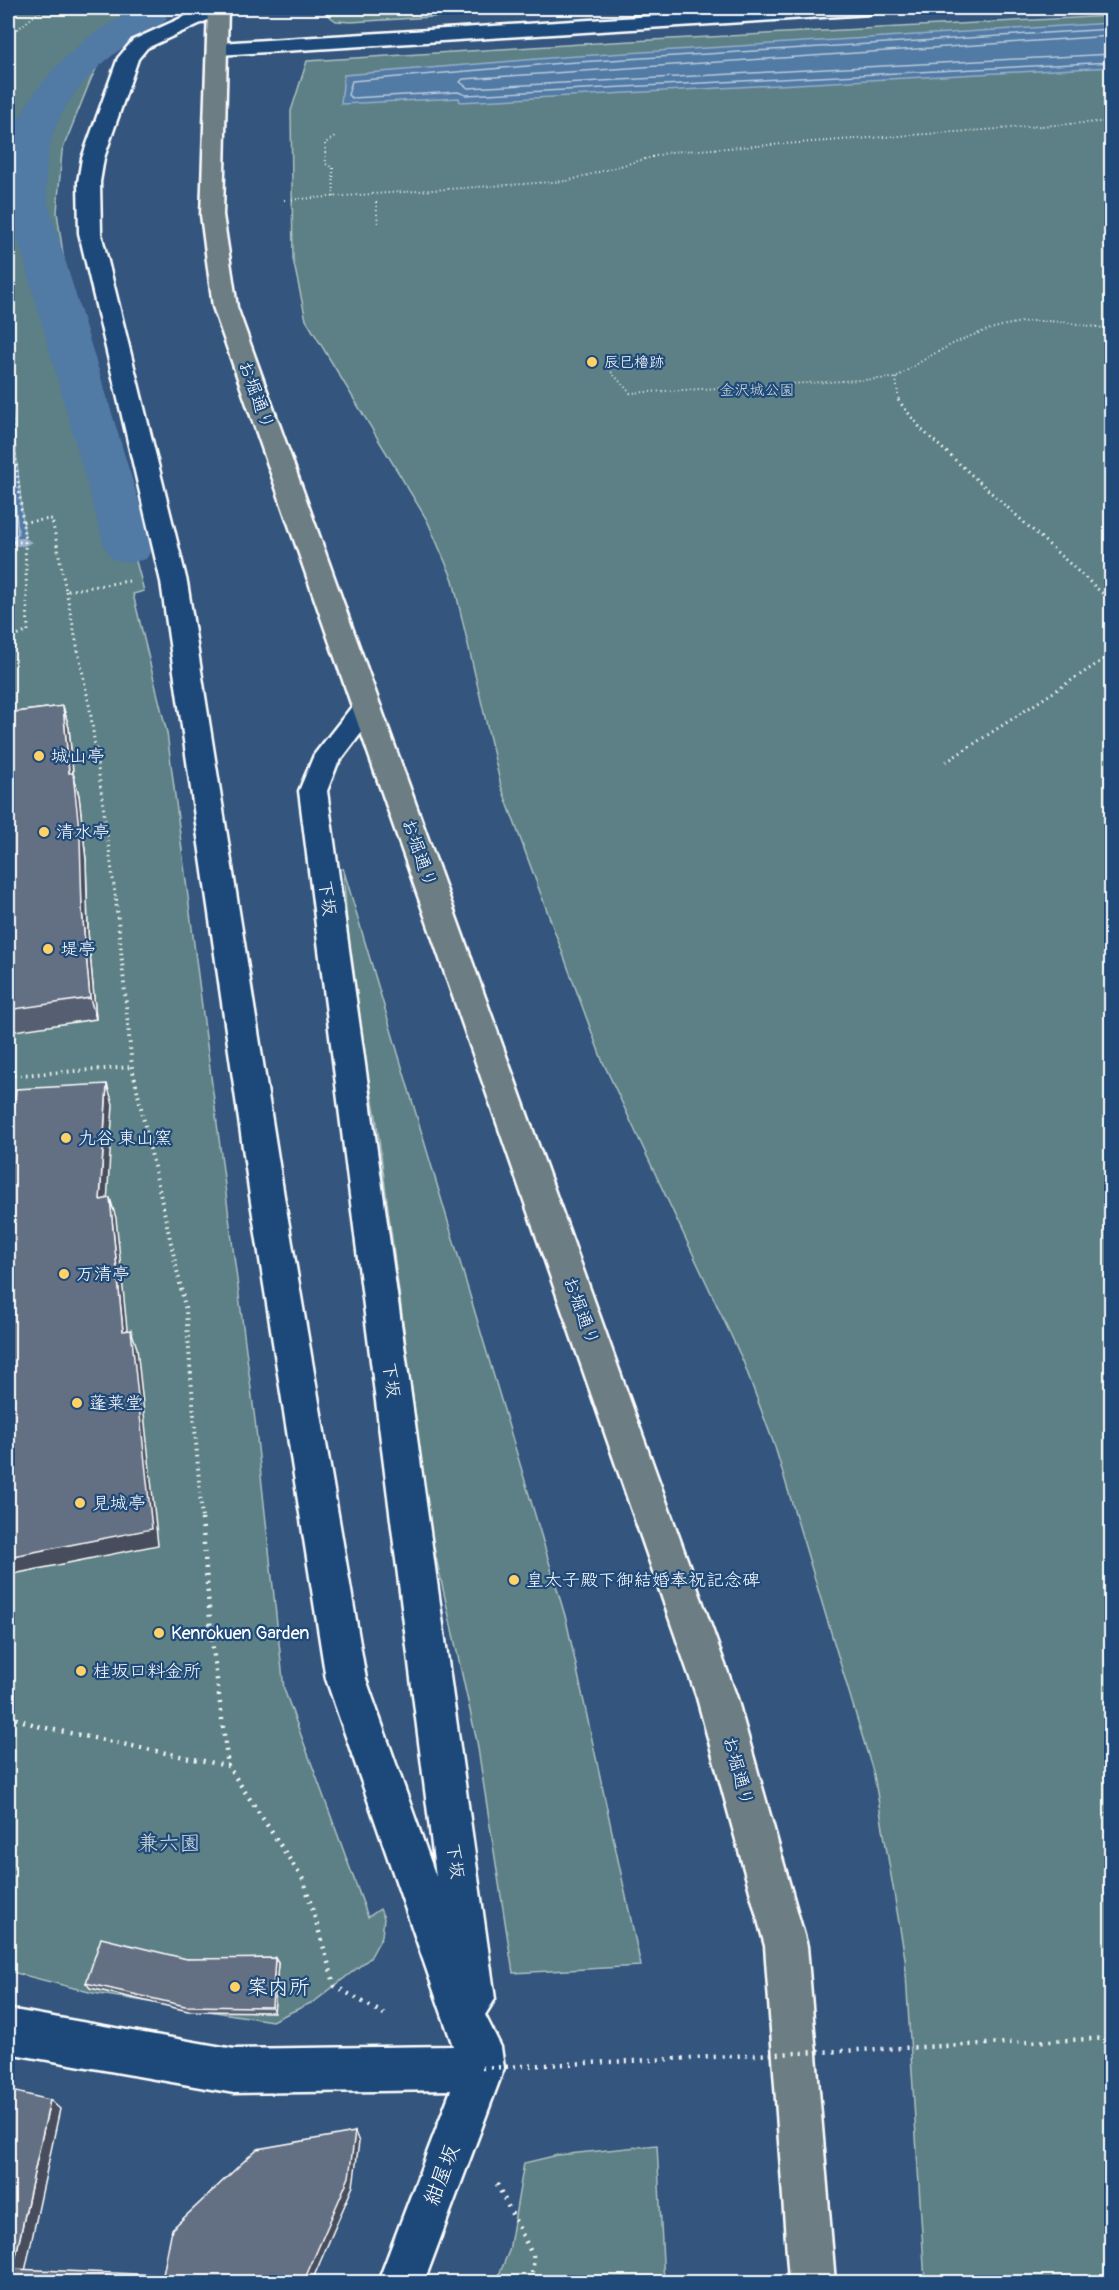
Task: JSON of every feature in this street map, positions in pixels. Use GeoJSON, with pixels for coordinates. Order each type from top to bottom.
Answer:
{"type":"FeatureCollection","features":[{"type":"Feature","properties":{"kind":"main road","name":"お堀通り"},"geometry":{"type":"LineString","coordinates":[[218,8],[212,215],[225,307],[717,1698],[786,1946],[813,2283]]}},
{"type":"Feature","properties":{"kind":"street"},"geometry":{"type":"LineString","coordinates":[[8,2031],[234,2071],[482,2068],[346,1679],[267,1196],[174,582],[90,233],[89,182],[93,158],[128,58],[140,44],[218,8]]}},
{"type":"Feature","properties":{"kind":"street"},"geometry":{"type":"LineString","coordinates":[[218,50],[870,8]]}},
{"type":"Feature","properties":{"kind":"street","name":"下坂"},"geometry":{"type":"LineString","coordinates":[[367,707],[324,762],[313,790],[482,2068]]}},
{"type":"Feature","properties":{"kind":"street","name":"紺屋坂"},"geometry":{"type":"LineString","coordinates":[[401,2283],[482,2068]]}},
{"type":"Feature","properties":{"kind":"path"},"geometry":{"type":"LineString","coordinates":[[8,37],[44,8]]}},
{"type":"Feature","properties":{"kind":"path"},"geometry":{"type":"LineString","coordinates":[[284,200],[567,181],[670,152],[1112,120]]}},
{"type":"Feature","properties":{"kind":"path"},"geometry":{"type":"LineString","coordinates":[[334,197],[333,168],[326,164],[325,143],[335,137]]}},
{"type":"Feature","properties":{"kind":"path"},"geometry":{"type":"LineString","coordinates":[[376,201],[378,225]]}},
{"type":"Feature","properties":{"kind":"path"},"geometry":{"type":"LineString","coordinates":[[606,366],[630,393],[896,378],[917,362],[1014,322],[1037,321],[1112,329]]}},
{"type":"Feature","properties":{"kind":"path"},"geometry":{"type":"LineString","coordinates":[[896,378],[894,389],[898,404],[922,430],[1112,602]]}},
{"type":"Feature","properties":{"kind":"path"},"geometry":{"type":"LineString","coordinates":[[8,396],[25,542],[28,631],[8,640]]}},
{"type":"Feature","properties":{"kind":"path"},"geometry":{"type":"LineString","coordinates":[[23,522],[52,519],[90,709],[109,843],[132,1067],[186,1311],[211,1634],[228,1766],[304,1881],[335,1986]]}},
{"type":"Feature","properties":{"kind":"path"},"geometry":{"type":"LineString","coordinates":[[8,542],[25,542]]}},
{"type":"Feature","properties":{"kind":"path"},"geometry":{"type":"LineString","coordinates":[[66,591],[132,580],[174,582]]}},
{"type":"Feature","properties":{"kind":"path"},"geometry":{"type":"LineString","coordinates":[[946,762],[1112,654]]}},
{"type":"Feature","properties":{"kind":"path"},"geometry":{"type":"LineString","coordinates":[[8,1076],[132,1067]]}},
{"type":"Feature","properties":{"kind":"path"},"geometry":{"type":"LineString","coordinates":[[8,1716],[41,1727],[228,1766]]}},
{"type":"Feature","properties":{"kind":"path"},"geometry":{"type":"LineString","coordinates":[[482,2068],[1112,2038]]}},
{"type":"Feature","properties":{"kind":"path"},"geometry":{"type":"LineString","coordinates":[[497,2184],[534,2258],[531,2283]]}},
{"type":"Feature","properties":{"kind":"green space","name":"兼六園"},"geometry":{"type":"Polygon","coordinates":[[[8,8],[139,8],[138,16],[149,15],[150,19],[107,47],[91,79],[62,151],[57,212],[69,296],[144,591],[133,594],[167,733],[255,1420],[284,1689],[368,1917],[380,1909],[384,1918],[382,1936],[370,1958],[315,2001],[272,2021],[93,1993],[8,1971],[8,8]]]}},
{"type":"Feature","properties":{"kind":"green space"},"geometry":{"type":"Polygon","coordinates":[[[324,8],[575,8],[351,22],[336,21],[325,13],[324,8]]]}},
{"type":"Feature","properties":{"kind":"green space","name":"金沢城公園"},"geometry":{"type":"Polygon","coordinates":[[[1111,16],[1111,2282],[925,2282],[905,1958],[874,1775],[775,1447],[743,1361],[602,1060],[501,786],[453,580],[427,520],[306,320],[293,259],[291,111],[307,61],[613,42],[1111,16]]]}},
{"type":"Feature","properties":{"kind":"green space"},"geometry":{"type":"Polygon","coordinates":[[[343,868],[566,1619],[641,1966],[513,1973],[477,1742],[431,1535],[376,1117],[352,990],[343,868]]]}},
{"type":"Feature","properties":{"kind":"green space"},"geometry":{"type":"Polygon","coordinates":[[[657,2145],[664,2282],[496,2282],[509,2251],[524,2163],[558,2155],[657,2145]]]}},
{"type":"Feature","properties":{"kind":"water"},"geometry":{"type":"Polygon","coordinates":[[[1111,23],[1111,67],[460,102],[459,98],[341,104],[344,75],[562,57],[1111,23]]]}},
{"type":"Feature","properties":{"kind":"water"},"geometry":{"type":"Polygon","coordinates":[[[8,398],[12,412],[25,542],[8,542],[8,398]]]}},
{"type":"Feature","properties":{"kind":"building"},"geometry":{"type":"Polygon","coordinates":[[[63,706],[69,773],[73,773],[80,838],[82,910],[90,998],[8,1010],[8,713],[63,706]]]}},
{"type":"Feature","properties":{"kind":"building"},"geometry":{"type":"Polygon","coordinates":[[[107,1084],[100,1200],[110,1198],[123,1331],[131,1330],[152,1529],[8,1557],[8,1147],[11,1147],[16,1089],[107,1084]]]}},
{"type":"Feature","properties":{"kind":"building"},"geometry":{"type":"Polygon","coordinates":[[[101,1938],[187,1959],[275,1958],[272,2007],[185,2006],[86,1983],[101,1938]]]}},
{"type":"Feature","properties":{"kind":"building"},"geometry":{"type":"Polygon","coordinates":[[[8,2090],[50,2100],[13,2269],[163,2275],[172,2229],[257,2149],[355,2132],[349,2177],[303,2283],[8,2283],[8,2090]]]}},
{"type":"Feature","properties":{"kind":"waterway"},"geometry":{"type":"LineString","coordinates":[[129,548],[29,207],[25,170],[29,145],[38,121],[67,78],[105,43],[149,18]]}},
{"type":"Feature","properties":{"kind":"waterway"},"geometry":{"type":"LineString","coordinates":[[8,542],[25,542]]}},
{"type":"Feature","properties":{"kind":"place","name":"辰巳櫓跡"},"geometry":{"type":"Point","coordinates":[592,362]}},
{"type":"Feature","properties":{"kind":"place","name":"城山亭"},"geometry":{"type":"Point","coordinates":[39,756]}},
{"type":"Feature","properties":{"kind":"place","name":"清水亭"},"geometry":{"type":"Point","coordinates":[44,832]}},
{"type":"Feature","properties":{"kind":"place","name":"堤亭"},"geometry":{"type":"Point","coordinates":[48,949]}},
{"type":"Feature","properties":{"kind":"place","name":"九谷 東山窯"},"geometry":{"type":"Point","coordinates":[66,1138]}},
{"type":"Feature","properties":{"kind":"place","name":"万清亭"},"geometry":{"type":"Point","coordinates":[64,1274]}},
{"type":"Feature","properties":{"kind":"place","name":"蓬莱堂"},"geometry":{"type":"Point","coordinates":[77,1403]}},
{"type":"Feature","properties":{"kind":"place","name":"見城亭"},"geometry":{"type":"Point","coordinates":[80,1503]}},
{"type":"Feature","properties":{"kind":"place","name":"皇太子殿下御結婚奉祝記念碑"},"geometry":{"type":"Point","coordinates":[514,1580]}},
{"type":"Feature","properties":{"kind":"place","name":"Kenrokuen Garden"},"geometry":{"type":"Point","coordinates":[159,1633]}},
{"type":"Feature","properties":{"kind":"place","name":"桂坂口料金所"},"geometry":{"type":"Point","coordinates":[81,1671]}},
{"type":"Feature","properties":{"kind":"place","name":"案内所"},"geometry":{"type":"Point","coordinates":[235,1987]}}]}
